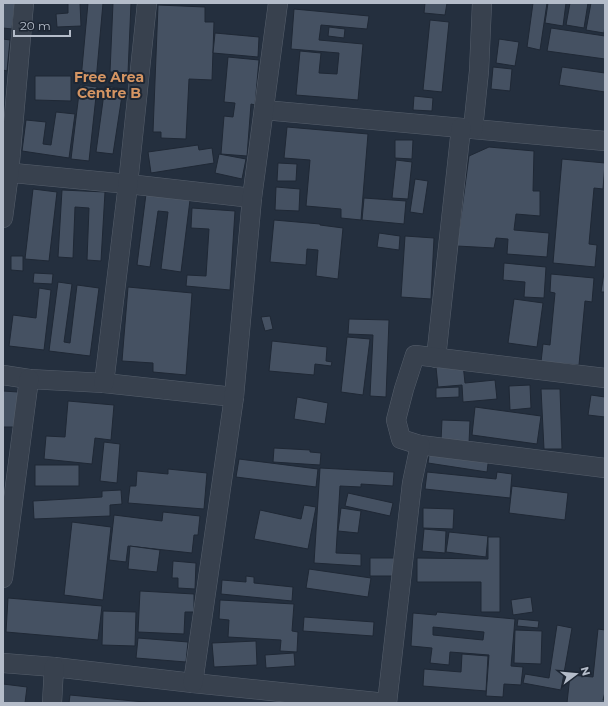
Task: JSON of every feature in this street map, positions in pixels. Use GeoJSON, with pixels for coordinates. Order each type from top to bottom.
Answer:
{"type":"FeatureCollection","features":[{"type":"Feature","properties":{"kind":"street"},"geometry":{"type":"LineString","coordinates":[[3,218],[6,172],[24,3]]}},
{"type":"Feature","properties":{"kind":"street"},"geometry":{"type":"LineString","coordinates":[[104,383],[148,3]]}},
{"type":"Feature","properties":{"kind":"street"},"geometry":{"type":"LineString","coordinates":[[193,683],[234,397],[252,198],[278,3]]}},
{"type":"Feature","properties":{"kind":"street"},"geometry":{"type":"LineString","coordinates":[[436,358],[467,129],[479,71],[482,3]]}},
{"type":"Feature","properties":{"kind":"street"},"geometry":{"type":"LineString","coordinates":[[264,110],[605,141]]}},
{"type":"Feature","properties":{"kind":"street"},"geometry":{"type":"LineString","coordinates":[[6,172],[252,198]]}},
{"type":"Feature","properties":{"kind":"street"},"geometry":{"type":"LineString","coordinates":[[605,378],[415,355],[396,420],[401,440],[420,445],[605,468]]}},
{"type":"Feature","properties":{"kind":"street"},"geometry":{"type":"LineString","coordinates":[[3,376],[104,383],[234,397]]}},
{"type":"Feature","properties":{"kind":"street"},"geometry":{"type":"LineString","coordinates":[[3,578],[29,379]]}},
{"type":"Feature","properties":{"kind":"street"},"geometry":{"type":"LineString","coordinates":[[3,663],[54,667],[193,683],[277,697],[387,703],[412,483],[420,445]]}},
{"type":"Feature","properties":{"kind":"street"},"geometry":{"type":"LineString","coordinates":[[52,703],[54,667]]}},
{"type":"Feature","properties":{"kind":"building"},"geometry":{"type":"Polygon","coordinates":[[[3,3],[15,3],[12,29],[3,28],[3,3]]]}},
{"type":"Feature","properties":{"kind":"building"},"geometry":{"type":"Polygon","coordinates":[[[68,3],[80,3],[81,26],[57,27],[56,14],[68,13],[68,3]]]}},
{"type":"Feature","properties":{"kind":"building"},"geometry":{"type":"Polygon","coordinates":[[[88,3],[103,3],[96,81],[81,79],[88,3]]]}},
{"type":"Feature","properties":{"kind":"building"},"geometry":{"type":"Polygon","coordinates":[[[113,3],[131,3],[128,73],[110,72],[113,3]]]}},
{"type":"Feature","properties":{"kind":"building"},"geometry":{"type":"Polygon","coordinates":[[[425,3],[447,3],[445,15],[424,13],[425,3]]]}},
{"type":"Feature","properties":{"kind":"building"},"geometry":{"type":"Polygon","coordinates":[[[533,3],[547,3],[540,50],[527,47],[533,3]]]}},
{"type":"Feature","properties":{"kind":"building"},"geometry":{"type":"Polygon","coordinates":[[[548,3],[566,3],[563,26],[545,23],[548,3]]]}},
{"type":"Feature","properties":{"kind":"building"},"geometry":{"type":"Polygon","coordinates":[[[570,3],[588,3],[584,28],[566,25],[570,3]]]}},
{"type":"Feature","properties":{"kind":"building"},"geometry":{"type":"Polygon","coordinates":[[[591,3],[605,3],[604,33],[586,30],[591,3]]]}},
{"type":"Feature","properties":{"kind":"building"},"geometry":{"type":"Polygon","coordinates":[[[158,5],[205,7],[205,22],[214,22],[212,80],[189,79],[186,139],[161,138],[161,132],[153,132],[158,5]]]}},
{"type":"Feature","properties":{"kind":"building"},"geometry":{"type":"Polygon","coordinates":[[[294,9],[369,16],[367,29],[321,25],[319,40],[363,44],[358,100],[296,95],[300,51],[321,53],[319,73],[337,74],[339,53],[291,49],[294,9]]]}},
{"type":"Feature","properties":{"kind":"building"},"geometry":{"type":"Polygon","coordinates":[[[430,20],[449,22],[442,92],[423,90],[430,20]]]}},
{"type":"Feature","properties":{"kind":"building"},"geometry":{"type":"Polygon","coordinates":[[[329,27],[345,29],[344,38],[328,36],[329,27]]]}},
{"type":"Feature","properties":{"kind":"building"},"geometry":{"type":"Polygon","coordinates":[[[551,28],[605,36],[605,59],[547,51],[551,28]]]}},
{"type":"Feature","properties":{"kind":"building"},"geometry":{"type":"Polygon","coordinates":[[[215,33],[259,37],[258,57],[213,53],[215,33]]]}},
{"type":"Feature","properties":{"kind":"building"},"geometry":{"type":"Polygon","coordinates":[[[3,39],[10,40],[7,71],[3,70],[3,39]]]}},
{"type":"Feature","properties":{"kind":"building"},"geometry":{"type":"Polygon","coordinates":[[[499,39],[519,42],[515,66],[496,63],[499,39]]]}},
{"type":"Feature","properties":{"kind":"building"},"geometry":{"type":"Polygon","coordinates":[[[228,57],[259,60],[255,105],[251,104],[247,156],[221,154],[224,116],[233,117],[235,103],[224,102],[228,57]]]}},
{"type":"Feature","properties":{"kind":"building"},"geometry":{"type":"Polygon","coordinates":[[[493,67],[512,69],[510,91],[491,89],[493,67]]]}},
{"type":"Feature","properties":{"kind":"building"},"geometry":{"type":"Polygon","coordinates":[[[562,67],[605,73],[605,92],[559,85],[562,67]]]}},
{"type":"Feature","properties":{"kind":"building"},"geometry":{"type":"Polygon","coordinates":[[[35,76],[71,76],[71,101],[35,100],[35,76]]]}},
{"type":"Feature","properties":{"kind":"building"},"geometry":{"type":"Polygon","coordinates":[[[80,85],[97,87],[89,161],[71,159],[80,85]]]}},
{"type":"Feature","properties":{"kind":"building"},"geometry":{"type":"Polygon","coordinates":[[[105,86],[123,89],[113,154],[96,152],[105,86]]]}},
{"type":"Feature","properties":{"kind":"building"},"geometry":{"type":"Polygon","coordinates":[[[414,96],[433,98],[432,111],[413,110],[414,96]]]}},
{"type":"Feature","properties":{"kind":"building"},"geometry":{"type":"Polygon","coordinates":[[[56,112],[75,114],[69,158],[22,151],[26,120],[46,122],[43,144],[51,145],[56,112]]]}},
{"type":"Feature","properties":{"kind":"building"},"geometry":{"type":"Polygon","coordinates":[[[287,127],[368,134],[361,220],[341,218],[341,209],[306,206],[310,160],[284,158],[287,127]]]}},
{"type":"Feature","properties":{"kind":"building"},"geometry":{"type":"Polygon","coordinates":[[[395,140],[413,140],[412,159],[395,158],[395,140]]]}},
{"type":"Feature","properties":{"kind":"building"},"geometry":{"type":"Polygon","coordinates":[[[198,145],[199,150],[212,148],[214,163],[151,173],[148,152],[198,145]]]}},
{"type":"Feature","properties":{"kind":"building"},"geometry":{"type":"Polygon","coordinates":[[[489,147],[534,151],[533,191],[540,191],[540,216],[516,214],[514,230],[549,233],[547,257],[507,254],[508,239],[496,238],[494,248],[457,246],[469,156],[489,147]]]}},
{"type":"Feature","properties":{"kind":"building"},"geometry":{"type":"Polygon","coordinates":[[[219,154],[246,159],[242,179],[215,173],[219,154]]]}},
{"type":"Feature","properties":{"kind":"building"},"geometry":{"type":"Polygon","coordinates":[[[562,159],[605,163],[603,189],[594,188],[589,244],[597,245],[595,267],[553,263],[562,159]]]}},
{"type":"Feature","properties":{"kind":"building"},"geometry":{"type":"Polygon","coordinates":[[[396,160],[412,162],[408,199],[392,198],[396,160]]]}},
{"type":"Feature","properties":{"kind":"building"},"geometry":{"type":"Polygon","coordinates":[[[278,163],[297,164],[296,181],[277,181],[278,163]]]}},
{"type":"Feature","properties":{"kind":"building"},"geometry":{"type":"Polygon","coordinates":[[[415,179],[428,181],[423,214],[410,212],[415,179]]]}},
{"type":"Feature","properties":{"kind":"building"},"geometry":{"type":"Polygon","coordinates":[[[276,187],[300,189],[299,211],[275,210],[276,187]]]}},
{"type":"Feature","properties":{"kind":"building"},"geometry":{"type":"Polygon","coordinates":[[[33,189],[57,192],[49,261],[25,259],[33,189]]]}},
{"type":"Feature","properties":{"kind":"building"},"geometry":{"type":"Polygon","coordinates":[[[62,190],[105,192],[101,261],[87,260],[89,208],[75,207],[73,258],[58,257],[62,190]]]}},
{"type":"Feature","properties":{"kind":"building"},"geometry":{"type":"Polygon","coordinates":[[[146,194],[190,200],[181,272],[161,269],[168,212],[158,211],[150,267],[137,265],[146,194]]]}},
{"type":"Feature","properties":{"kind":"building"},"geometry":{"type":"Polygon","coordinates":[[[364,198],[406,201],[404,224],[362,220],[364,198]]]}},
{"type":"Feature","properties":{"kind":"building"},"geometry":{"type":"Polygon","coordinates":[[[192,208],[235,211],[230,290],[186,286],[187,275],[206,276],[209,229],[191,228],[192,208]]]}},
{"type":"Feature","properties":{"kind":"building"},"geometry":{"type":"Polygon","coordinates":[[[274,220],[320,224],[343,228],[338,279],[316,276],[318,250],[307,249],[306,265],[270,262],[274,220]]]}},
{"type":"Feature","properties":{"kind":"building"},"geometry":{"type":"Polygon","coordinates":[[[379,233],[400,236],[399,250],[377,247],[379,233]]]}},
{"type":"Feature","properties":{"kind":"building"},"geometry":{"type":"Polygon","coordinates":[[[405,236],[434,238],[431,299],[401,297],[405,236]]]}},
{"type":"Feature","properties":{"kind":"building"},"geometry":{"type":"Polygon","coordinates":[[[11,256],[23,256],[23,271],[11,270],[11,256]]]}},
{"type":"Feature","properties":{"kind":"building"},"geometry":{"type":"Polygon","coordinates":[[[504,263],[546,267],[544,298],[524,297],[525,282],[503,280],[504,263]]]}},
{"type":"Feature","properties":{"kind":"building"},"geometry":{"type":"Polygon","coordinates":[[[34,273],[53,274],[52,284],[33,283],[34,273]]]}},
{"type":"Feature","properties":{"kind":"building"},"geometry":{"type":"Polygon","coordinates":[[[604,273],[605,292],[601,292],[604,273]]]}},
{"type":"Feature","properties":{"kind":"building"},"geometry":{"type":"Polygon","coordinates":[[[551,274],[594,278],[592,302],[585,301],[579,365],[541,362],[543,344],[550,345],[555,293],[550,292],[551,274]]]}},
{"type":"Feature","properties":{"kind":"building"},"geometry":{"type":"Polygon","coordinates":[[[58,282],[72,284],[64,342],[70,343],[77,285],[99,288],[90,356],[49,351],[58,282]]]}},
{"type":"Feature","properties":{"kind":"building"},"geometry":{"type":"Polygon","coordinates":[[[128,287],[192,293],[186,375],[153,372],[153,363],[122,361],[128,287]]]}},
{"type":"Feature","properties":{"kind":"building"},"geometry":{"type":"Polygon","coordinates":[[[39,288],[51,290],[44,350],[9,346],[13,315],[36,318],[39,288]]]}},
{"type":"Feature","properties":{"kind":"building"},"geometry":{"type":"Polygon","coordinates":[[[514,299],[543,303],[537,347],[508,343],[514,299]]]}},
{"type":"Feature","properties":{"kind":"building"},"geometry":{"type":"Polygon","coordinates":[[[270,316],[273,329],[265,331],[261,317],[270,316]]]}},
{"type":"Feature","properties":{"kind":"building"},"geometry":{"type":"Polygon","coordinates":[[[349,319],[389,320],[386,397],[370,396],[373,335],[348,334],[349,319]]]}},
{"type":"Feature","properties":{"kind":"building"},"geometry":{"type":"Polygon","coordinates":[[[347,337],[370,339],[363,395],[341,392],[347,337]]]}},
{"type":"Feature","properties":{"kind":"building"},"geometry":{"type":"Polygon","coordinates":[[[272,341],[327,347],[326,361],[332,362],[331,366],[315,364],[314,375],[269,371],[272,341]]]}},
{"type":"Feature","properties":{"kind":"building"},"geometry":{"type":"Polygon","coordinates":[[[463,364],[465,383],[495,380],[497,399],[463,402],[462,385],[438,387],[436,367],[463,364]]]}},
{"type":"Feature","properties":{"kind":"building"},"geometry":{"type":"Polygon","coordinates":[[[530,385],[531,408],[510,410],[509,386],[530,385]]]}},
{"type":"Feature","properties":{"kind":"building"},"geometry":{"type":"Polygon","coordinates":[[[459,387],[459,397],[436,398],[436,388],[459,387]]]}},
{"type":"Feature","properties":{"kind":"building"},"geometry":{"type":"Polygon","coordinates":[[[541,389],[560,389],[562,449],[544,449],[541,389]]]}},
{"type":"Feature","properties":{"kind":"building"},"geometry":{"type":"Polygon","coordinates":[[[3,391],[18,392],[17,427],[3,427],[3,391]]]}},
{"type":"Feature","properties":{"kind":"building"},"geometry":{"type":"Polygon","coordinates":[[[591,395],[605,397],[605,417],[588,415],[591,395]]]}},
{"type":"Feature","properties":{"kind":"building"},"geometry":{"type":"Polygon","coordinates":[[[297,397],[328,403],[325,424],[294,419],[297,397]]]}},
{"type":"Feature","properties":{"kind":"building"},"geometry":{"type":"Polygon","coordinates":[[[68,401],[114,405],[111,440],[95,438],[92,464],[44,459],[46,436],[65,437],[68,401]]]}},
{"type":"Feature","properties":{"kind":"building"},"geometry":{"type":"Polygon","coordinates":[[[475,407],[541,416],[537,444],[472,435],[475,407]]]}},
{"type":"Feature","properties":{"kind":"building"},"geometry":{"type":"Polygon","coordinates":[[[442,420],[470,421],[469,443],[441,441],[442,420]]]}},
{"type":"Feature","properties":{"kind":"building"},"geometry":{"type":"Polygon","coordinates":[[[104,442],[120,444],[117,483],[100,481],[104,442]]]}},
{"type":"Feature","properties":{"kind":"building"},"geometry":{"type":"Polygon","coordinates":[[[430,447],[489,456],[487,472],[428,463],[430,447]]]}},
{"type":"Feature","properties":{"kind":"building"},"geometry":{"type":"Polygon","coordinates":[[[274,448],[310,450],[310,452],[321,453],[320,465],[273,462],[274,448]]]}},
{"type":"Feature","properties":{"kind":"building"},"geometry":{"type":"Polygon","coordinates":[[[239,459],[318,469],[316,487],[236,477],[239,459]]]}},
{"type":"Feature","properties":{"kind":"building"},"geometry":{"type":"Polygon","coordinates":[[[35,465],[79,465],[79,486],[35,486],[35,465]]]}},
{"type":"Feature","properties":{"kind":"building"},"geometry":{"type":"Polygon","coordinates":[[[320,468],[394,472],[393,486],[361,484],[361,487],[340,486],[336,553],[361,554],[361,566],[314,563],[320,468]]]}},
{"type":"Feature","properties":{"kind":"building"},"geometry":{"type":"Polygon","coordinates":[[[168,469],[207,473],[204,509],[128,503],[130,486],[136,486],[137,471],[168,474],[168,469]]]}},
{"type":"Feature","properties":{"kind":"building"},"geometry":{"type":"Polygon","coordinates":[[[427,472],[496,479],[497,472],[512,474],[510,498],[425,489],[427,472]]]}},
{"type":"Feature","properties":{"kind":"building"},"geometry":{"type":"Polygon","coordinates":[[[512,486],[568,493],[565,520],[509,513],[512,486]]]}},
{"type":"Feature","properties":{"kind":"building"},"geometry":{"type":"Polygon","coordinates":[[[121,490],[122,504],[110,505],[110,516],[34,519],[33,501],[102,497],[102,491],[121,490]]]}},
{"type":"Feature","properties":{"kind":"building"},"geometry":{"type":"Polygon","coordinates":[[[348,493],[393,503],[390,516],[345,506],[348,493]]]}},
{"type":"Feature","properties":{"kind":"building"},"geometry":{"type":"Polygon","coordinates":[[[304,505],[316,507],[308,549],[254,539],[260,510],[301,519],[304,505]]]}},
{"type":"Feature","properties":{"kind":"building"},"geometry":{"type":"Polygon","coordinates":[[[341,508],[361,511],[358,533],[338,531],[341,508]]]}},
{"type":"Feature","properties":{"kind":"building"},"geometry":{"type":"Polygon","coordinates":[[[423,508],[454,509],[453,529],[423,528],[423,508]]]}},
{"type":"Feature","properties":{"kind":"building"},"geometry":{"type":"Polygon","coordinates":[[[163,512],[200,516],[198,535],[194,535],[192,553],[128,546],[126,562],[109,560],[114,515],[162,521],[163,512]]]}},
{"type":"Feature","properties":{"kind":"building"},"geometry":{"type":"Polygon","coordinates":[[[72,522],[111,527],[103,600],[64,595],[72,522]]]}},
{"type":"Feature","properties":{"kind":"building"},"geometry":{"type":"Polygon","coordinates":[[[424,529],[446,531],[445,553],[422,551],[424,529]]]}},
{"type":"Feature","properties":{"kind":"building"},"geometry":{"type":"Polygon","coordinates":[[[449,532],[488,536],[486,557],[446,552],[449,532]]]}},
{"type":"Feature","properties":{"kind":"building"},"geometry":{"type":"Polygon","coordinates":[[[488,537],[500,537],[500,612],[481,612],[481,582],[417,582],[417,558],[488,559],[488,537]]]}},
{"type":"Feature","properties":{"kind":"building"},"geometry":{"type":"Polygon","coordinates":[[[130,546],[160,550],[157,572],[128,569],[130,546]]]}},
{"type":"Feature","properties":{"kind":"building"},"geometry":{"type":"Polygon","coordinates":[[[370,558],[394,558],[395,576],[370,576],[370,558]]]}},
{"type":"Feature","properties":{"kind":"building"},"geometry":{"type":"Polygon","coordinates":[[[173,561],[196,563],[195,589],[178,588],[178,578],[172,578],[173,561]]]}},
{"type":"Feature","properties":{"kind":"building"},"geometry":{"type":"Polygon","coordinates":[[[309,569],[371,578],[368,597],[306,588],[309,569]]]}},
{"type":"Feature","properties":{"kind":"building"},"geometry":{"type":"Polygon","coordinates":[[[246,576],[254,577],[254,583],[293,587],[292,601],[221,594],[222,580],[246,582],[246,576]]]}},
{"type":"Feature","properties":{"kind":"building"},"geometry":{"type":"Polygon","coordinates":[[[140,591],[194,594],[194,612],[185,612],[184,634],[138,632],[140,591]]]}},
{"type":"Feature","properties":{"kind":"building"},"geometry":{"type":"Polygon","coordinates":[[[531,597],[533,612],[513,615],[511,600],[531,597]]]}},
{"type":"Feature","properties":{"kind":"building"},"geometry":{"type":"Polygon","coordinates":[[[8,598],[102,606],[98,640],[6,632],[8,598]]]}},
{"type":"Feature","properties":{"kind":"building"},"geometry":{"type":"Polygon","coordinates":[[[220,600],[294,604],[292,631],[298,632],[297,652],[280,651],[281,640],[228,637],[229,620],[219,619],[220,600]]]}},
{"type":"Feature","properties":{"kind":"building"},"geometry":{"type":"Polygon","coordinates":[[[103,611],[136,612],[135,646],[102,645],[103,611]]]}},
{"type":"Feature","properties":{"kind":"building"},"geometry":{"type":"Polygon","coordinates":[[[437,612],[515,619],[511,666],[523,667],[521,685],[504,684],[503,697],[486,696],[489,655],[450,652],[449,665],[430,663],[432,648],[411,646],[413,613],[436,615],[437,612]],[[433,627],[433,635],[483,640],[484,632],[433,627]]]}},
{"type":"Feature","properties":{"kind":"building"},"geometry":{"type":"Polygon","coordinates":[[[304,617],[374,622],[373,636],[303,631],[304,617]]]}},
{"type":"Feature","properties":{"kind":"building"},"geometry":{"type":"Polygon","coordinates":[[[518,619],[539,621],[538,628],[517,626],[518,619]]]}},
{"type":"Feature","properties":{"kind":"building"},"geometry":{"type":"Polygon","coordinates":[[[557,625],[572,628],[561,690],[523,683],[525,674],[549,678],[557,625]]]}},
{"type":"Feature","properties":{"kind":"building"},"geometry":{"type":"Polygon","coordinates":[[[598,629],[605,630],[605,692],[603,700],[605,700],[605,703],[567,703],[570,675],[593,677],[598,629]]]}},
{"type":"Feature","properties":{"kind":"building"},"geometry":{"type":"Polygon","coordinates":[[[515,630],[542,631],[541,664],[514,663],[515,630]]]}},
{"type":"Feature","properties":{"kind":"building"},"geometry":{"type":"Polygon","coordinates":[[[138,638],[188,642],[186,662],[136,658],[138,638]]]}},
{"type":"Feature","properties":{"kind":"building"},"geometry":{"type":"Polygon","coordinates":[[[256,641],[257,665],[214,667],[212,643],[256,641]]]}},
{"type":"Feature","properties":{"kind":"building"},"geometry":{"type":"Polygon","coordinates":[[[294,653],[295,666],[266,668],[265,655],[294,653]]]}},
{"type":"Feature","properties":{"kind":"building"},"geometry":{"type":"Polygon","coordinates":[[[462,654],[488,656],[486,691],[423,686],[424,669],[461,672],[462,654]]]}},
{"type":"Feature","properties":{"kind":"building"},"geometry":{"type":"Polygon","coordinates":[[[3,684],[27,687],[25,703],[3,703],[3,684]]]}},
{"type":"Feature","properties":{"kind":"building"},"geometry":{"type":"Polygon","coordinates":[[[70,695],[155,703],[69,703],[70,695]]]}},
{"type":"Feature","properties":{"kind":"district","name":"Free Area Centre B"},"geometry":{"type":"Point","coordinates":[109,86]}}]}
